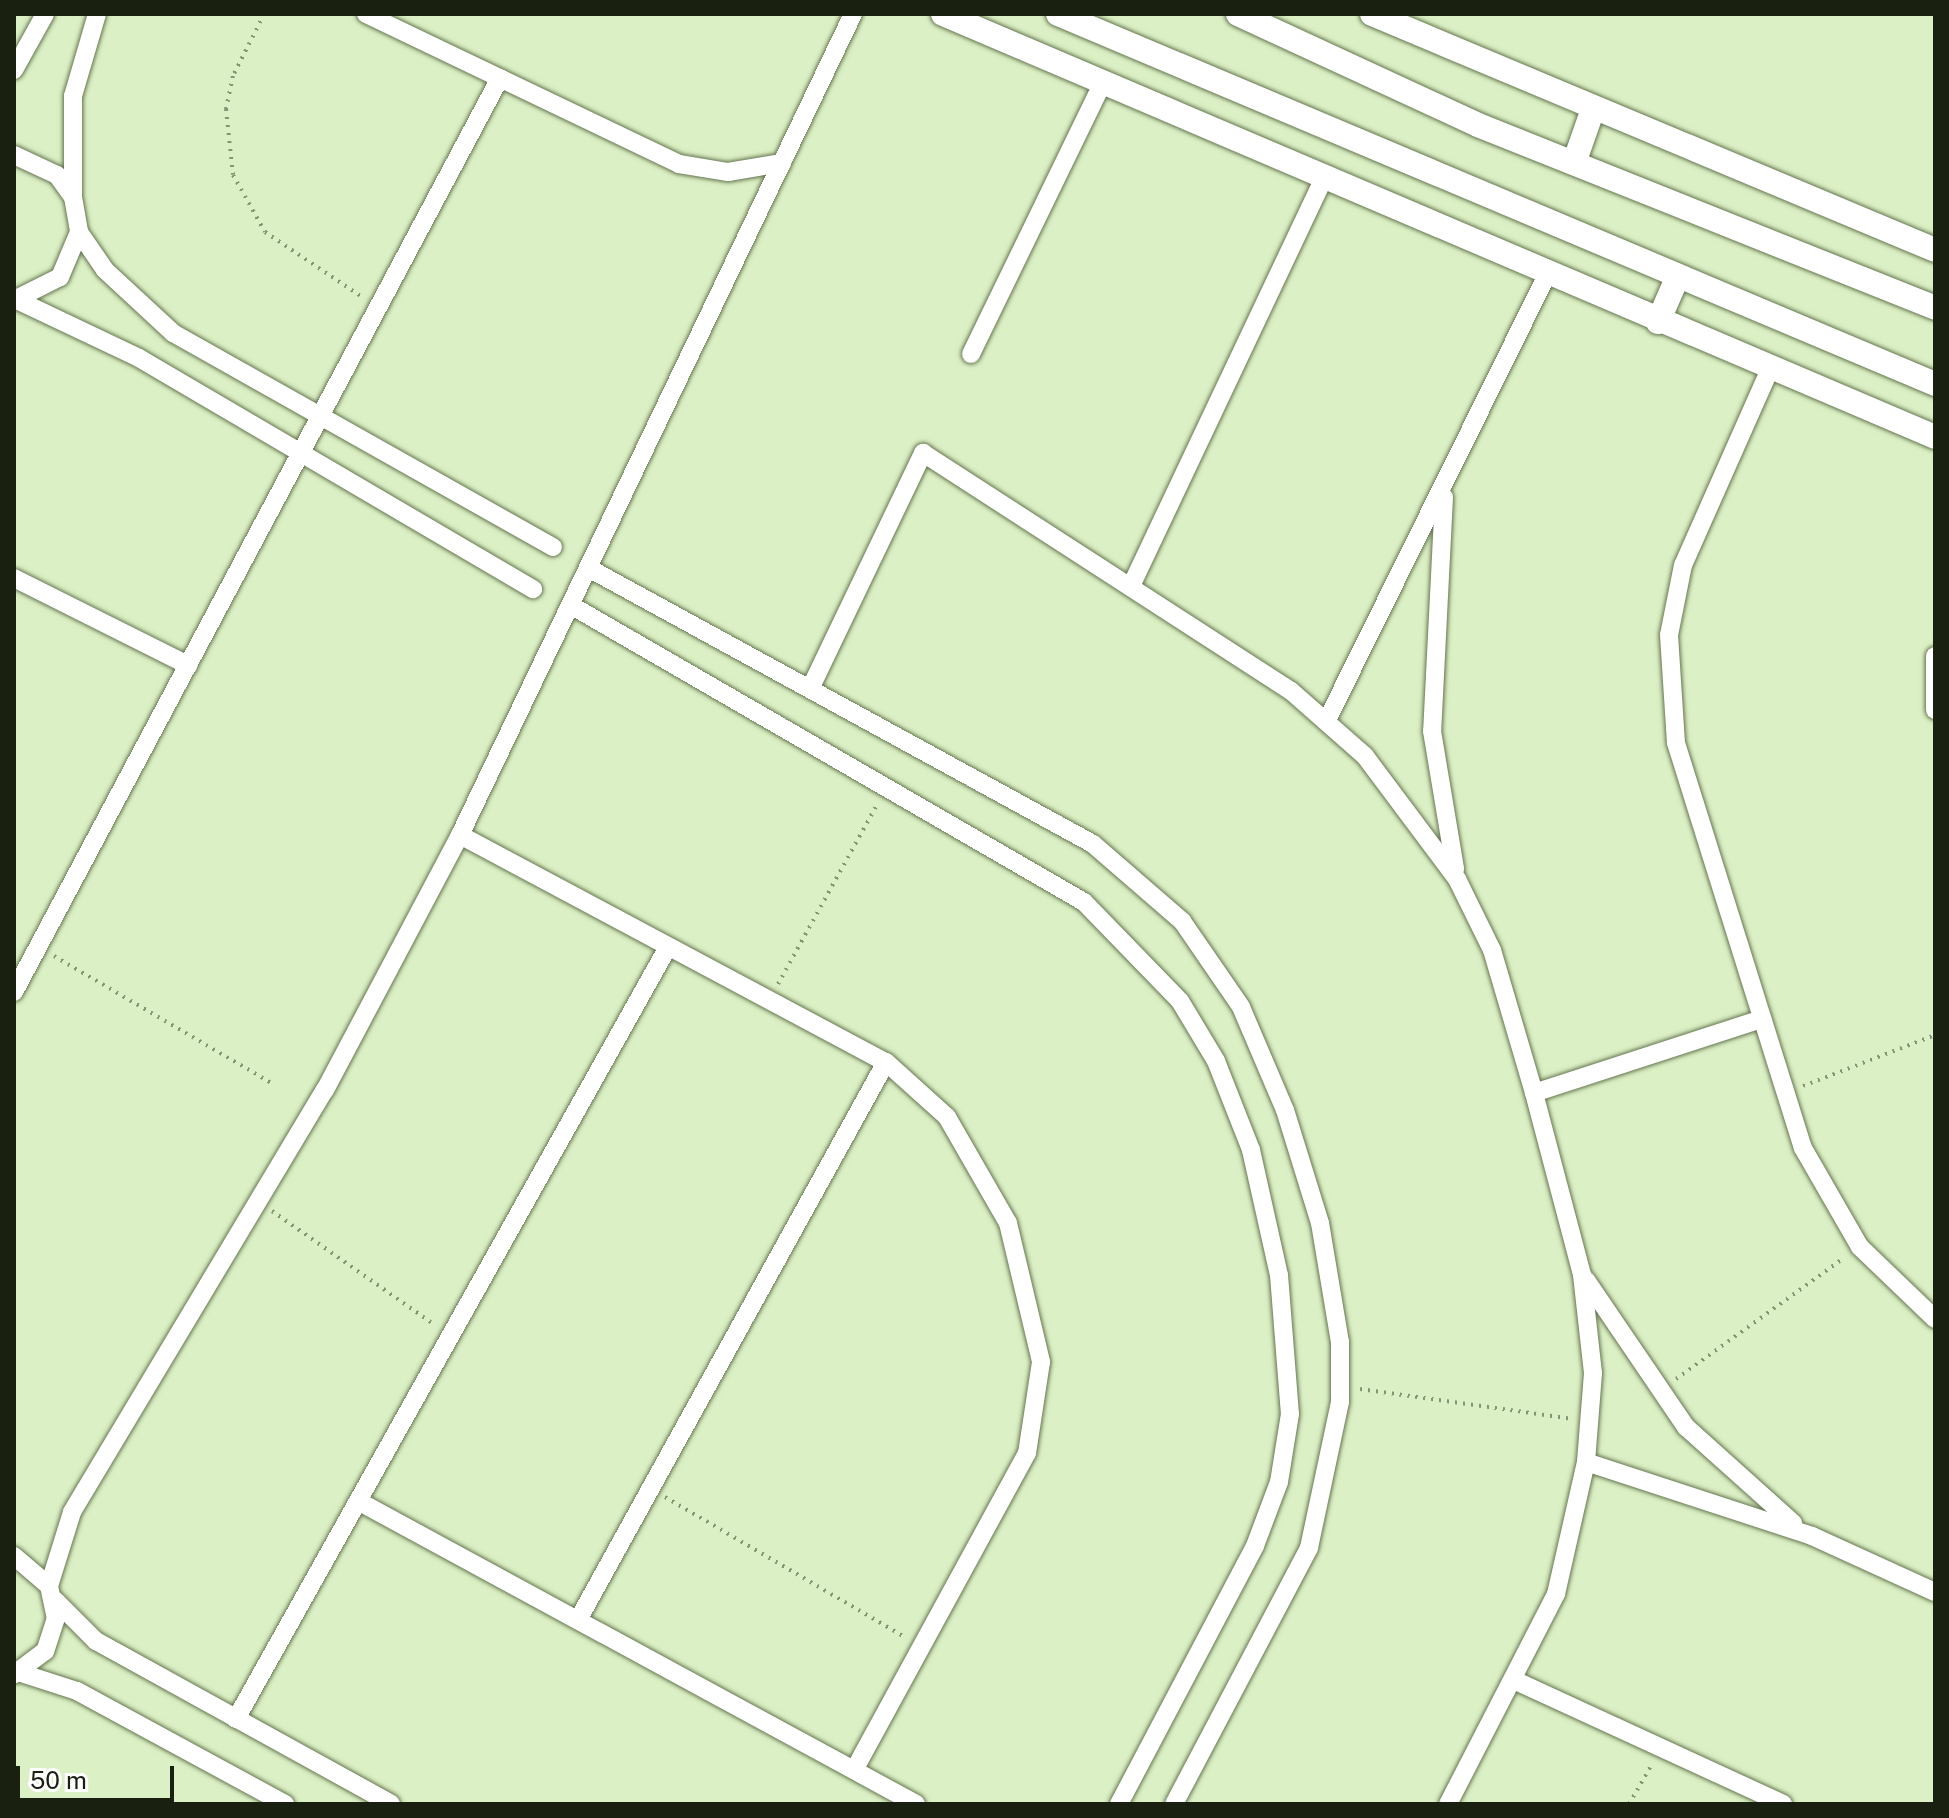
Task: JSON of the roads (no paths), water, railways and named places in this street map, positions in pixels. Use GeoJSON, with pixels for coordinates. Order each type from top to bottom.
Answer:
{"type":"FeatureCollection","features":[{"type":"Feature","properties":{"kind":"main road"},"geometry":{"type":"LineString","coordinates":[[943,14],[1322,182],[1935,437]]}},
{"type":"Feature","properties":{"kind":"main road"},"geometry":{"type":"LineString","coordinates":[[1058,14],[1677,278],[1935,384]]}},
{"type":"Feature","properties":{"kind":"main road"},"geometry":{"type":"LineString","coordinates":[[1238,14],[1574,163],[1935,308]]}},
{"type":"Feature","properties":{"kind":"main road"},"geometry":{"type":"LineString","coordinates":[[1372,14],[1935,250]]}},
{"type":"Feature","properties":{"kind":"main road"},"geometry":{"type":"LineString","coordinates":[[1574,163],[1593,109]]}},
{"type":"Feature","properties":{"kind":"main road"},"geometry":{"type":"LineString","coordinates":[[1658,322],[1677,278]]}},
{"type":"Feature","properties":{"kind":"street"},"geometry":{"type":"LineString","coordinates":[[14,70],[45,14]]}},
{"type":"Feature","properties":{"kind":"street"},"geometry":{"type":"LineString","coordinates":[[97,14],[73,96],[73,197],[79,232],[105,270],[173,333],[319,418],[553,547]]}},
{"type":"Feature","properties":{"kind":"street"},"geometry":{"type":"LineString","coordinates":[[366,14],[679,164],[728,172],[782,163]]}},
{"type":"Feature","properties":{"kind":"street"},"geometry":{"type":"LineString","coordinates":[[285,1804],[77,1691],[16,1673],[53,1635],[52,1593],[72,1512],[260,1203],[460,835],[592,570],[853,14]]}},
{"type":"Feature","properties":{"kind":"street"},"geometry":{"type":"LineString","coordinates":[[14,992],[500,78]]}},
{"type":"Feature","properties":{"kind":"street"},"geometry":{"type":"LineString","coordinates":[[971,354],[1101,86]]}},
{"type":"Feature","properties":{"kind":"street"},"geometry":{"type":"LineString","coordinates":[[14,155],[57,175],[73,197]]}},
{"type":"Feature","properties":{"kind":"street"},"geometry":{"type":"LineString","coordinates":[[1132,584],[1322,182]]}},
{"type":"Feature","properties":{"kind":"street"},"geometry":{"type":"LineString","coordinates":[[16,300],[60,277],[79,232]]}},
{"type":"Feature","properties":{"kind":"street"},"geometry":{"type":"LineString","coordinates":[[1327,720],[1445,490],[1547,275]]}},
{"type":"Feature","properties":{"kind":"street"},"geometry":{"type":"LineString","coordinates":[[16,300],[100,336],[302,450],[533,589]]}},
{"type":"Feature","properties":{"kind":"street"},"geometry":{"type":"LineString","coordinates":[[1770,369],[1683,565],[1668,671],[1676,743],[1786,1093],[1821,1187],[1860,1247],[1935,1319]]}},
{"type":"Feature","properties":{"kind":"street"},"geometry":{"type":"LineString","coordinates":[[810,689],[923,453],[1255,663],[1327,720],[1398,795],[1457,879],[1492,950],[1582,1275],[1591,1422],[1586,1462],[1556,1594],[1516,1681],[1448,1804]]}},
{"type":"Feature","properties":{"kind":"street"},"geometry":{"type":"LineString","coordinates":[[1445,490],[1432,731],[1457,879]]}},
{"type":"Feature","properties":{"kind":"street"},"geometry":{"type":"LineString","coordinates":[[592,570],[1093,844],[1151,890],[1215,962],[1306,1169],[1333,1283],[1340,1386],[1333,1461],[1309,1548],[1174,1804]]}},
{"type":"Feature","properties":{"kind":"street"},"geometry":{"type":"LineString","coordinates":[[14,578],[188,665]]}},
{"type":"Feature","properties":{"kind":"street"},"geometry":{"type":"LineString","coordinates":[[574,607],[886,789],[1038,872],[1135,948],[1216,1061],[1251,1150],[1289,1344],[1290,1414],[1279,1482],[1225,1608],[1119,1804]]}},
{"type":"Feature","properties":{"kind":"street"},"geometry":{"type":"LineString","coordinates":[[1935,656],[1935,710]]}},
{"type":"Feature","properties":{"kind":"street"},"geometry":{"type":"LineString","coordinates":[[460,835],[886,1062],[947,1117],[992,1186],[1034,1317],[1041,1362],[1027,1453],[854,1770]]}},
{"type":"Feature","properties":{"kind":"street"},"geometry":{"type":"LineString","coordinates":[[236,1719],[668,947]]}},
{"type":"Feature","properties":{"kind":"street"},"geometry":{"type":"LineString","coordinates":[[1534,1093],[1762,1019]]}},
{"type":"Feature","properties":{"kind":"street"},"geometry":{"type":"LineString","coordinates":[[578,1620],[886,1062]]}},
{"type":"Feature","properties":{"kind":"street"},"geometry":{"type":"LineString","coordinates":[[1582,1275],[1658,1392],[1745,1487],[1812,1536]]}},
{"type":"Feature","properties":{"kind":"street"},"geometry":{"type":"LineString","coordinates":[[1586,1462],[1812,1536],[1935,1592]]}},
{"type":"Feature","properties":{"kind":"street"},"geometry":{"type":"LineString","coordinates":[[358,1501],[916,1804]]}},
{"type":"Feature","properties":{"kind":"street"},"geometry":{"type":"LineString","coordinates":[[14,1556],[96,1641],[391,1804]]}},
{"type":"Feature","properties":{"kind":"street"},"geometry":{"type":"LineString","coordinates":[[1516,1681],[1783,1804]]}}]}
